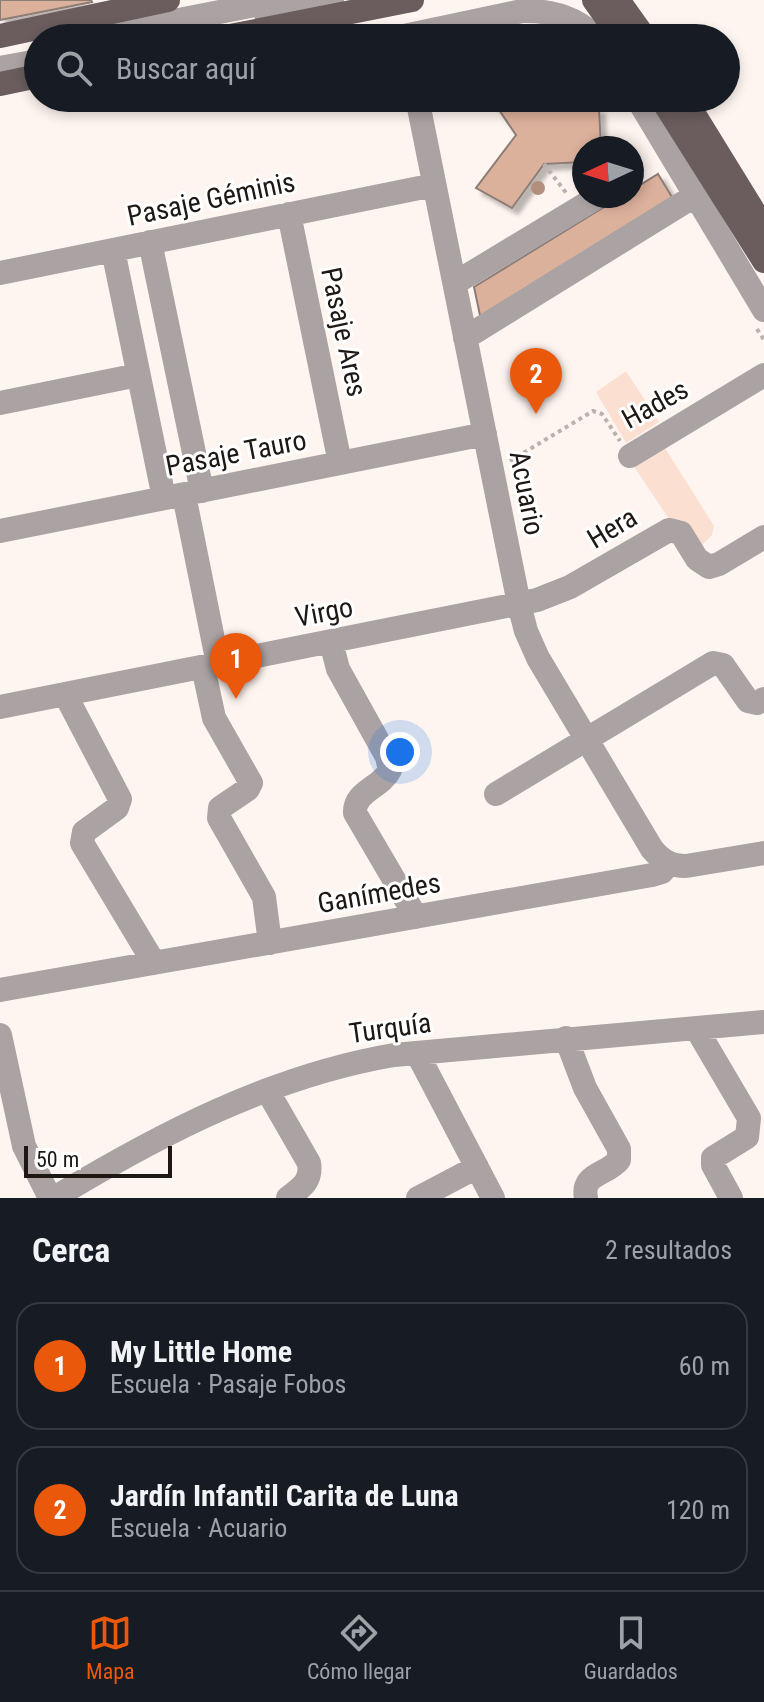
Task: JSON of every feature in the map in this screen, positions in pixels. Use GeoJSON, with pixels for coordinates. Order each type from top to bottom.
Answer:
{"type":"FeatureCollection","features":[{"type":"Feature","properties":{"kind":"main road"},"geometry":{"type":"LineString","coordinates":[[53,24],[168,0]]}},
{"type":"Feature","properties":{"kind":"main road"},"geometry":{"type":"LineString","coordinates":[[594,0],[611,24]]}},
{"type":"Feature","properties":{"kind":"main road"},"geometry":{"type":"LineString","coordinates":[[618,0],[635,24]]}},
{"type":"Feature","properties":{"kind":"main road"},"geometry":{"type":"LineString","coordinates":[[290,24],[405,1]]}},
{"type":"Feature","properties":{"kind":"main road"},"geometry":{"type":"LineString","coordinates":[[0,36],[24,31]]}},
{"type":"Feature","properties":{"kind":"main road"},"geometry":{"type":"LineString","coordinates":[[0,84],[24,79]]}},
{"type":"Feature","properties":{"kind":"main road"},"geometry":{"type":"LineString","coordinates":[[670,112],[764,261]]}},
{"type":"Feature","properties":{"kind":"main road"},"geometry":{"type":"LineString","coordinates":[[693,112],[764,228]]}},
{"type":"Feature","properties":{"kind":"street"},"geometry":{"type":"LineString","coordinates":[[102,13],[281,0]]}},
{"type":"Feature","properties":{"kind":"street"},"geometry":{"type":"LineString","coordinates":[[215,24],[332,0]]}},
{"type":"Feature","properties":{"kind":"street"},"geometry":{"type":"LineString","coordinates":[[404,24],[405,1]]}},
{"type":"Feature","properties":{"kind":"street"},"geometry":{"type":"LineString","coordinates":[[463,24],[537,10],[569,18],[577,24]]}},
{"type":"Feature","properties":{"kind":"street"},"geometry":{"type":"LineString","coordinates":[[0,55],[24,51]]}},
{"type":"Feature","properties":{"kind":"street"},"geometry":{"type":"LineString","coordinates":[[0,68],[24,64]]}},
{"type":"Feature","properties":{"kind":"street","name":"Acuario"},"geometry":{"type":"LineString","coordinates":[[420,112],[526,631],[538,658],[652,849],[668,864]]}},
{"type":"Feature","properties":{"kind":"street"},"geometry":{"type":"LineString","coordinates":[[646,112],[764,310]]}},
{"type":"Feature","properties":{"kind":"street","name":"Pasaje Géminis"},"geometry":{"type":"LineString","coordinates":[[0,273],[434,185]]}},
{"type":"Feature","properties":{"kind":"street"},"geometry":{"type":"LineString","coordinates":[[465,338],[696,195]]}},
{"type":"Feature","properties":{"kind":"street"},"geometry":{"type":"LineString","coordinates":[[455,283],[578,208]]}},
{"type":"Feature","properties":{"kind":"street","name":"Pasaje Ares"},"geometry":{"type":"LineString","coordinates":[[289,214],[340,463]]}},
{"type":"Feature","properties":{"kind":"street"},"geometry":{"type":"LineString","coordinates":[[150,242],[183,495],[211,666],[214,718],[251,783],[248,789],[220,808],[219,818],[264,897],[270,943]]}},
{"type":"Feature","properties":{"kind":"street"},"geometry":{"type":"LineString","coordinates":[[113,250],[138,375],[183,495]]}},
{"type":"Feature","properties":{"kind":"street"},"geometry":{"type":"LineString","coordinates":[[0,403],[138,375]]}},
{"type":"Feature","properties":{"kind":"street","name":"Hades"},"geometry":{"type":"LineString","coordinates":[[630,456],[764,375]]}},
{"type":"Feature","properties":{"kind":"street","name":"Pasaje Tauro"},"geometry":{"type":"LineString","coordinates":[[0,531],[485,434]]}},
{"type":"Feature","properties":{"kind":"street","name":"Hera"},"geometry":{"type":"LineString","coordinates":[[519,604],[570,587],[669,530],[681,533],[697,559],[709,567],[764,537]]}},
{"type":"Feature","properties":{"kind":"street","name":"Virgo"},"geometry":{"type":"LineString","coordinates":[[0,707],[519,604]]}},
{"type":"Feature","properties":{"kind":"street"},"geometry":{"type":"LineString","coordinates":[[331,642],[338,669],[387,757],[390,770],[385,781],[359,797],[355,813],[416,917]]}},
{"type":"Feature","properties":{"kind":"street"},"geometry":{"type":"LineString","coordinates":[[496,794],[713,663],[723,665],[748,701],[757,703],[764,699]]}},
{"type":"Feature","properties":{"kind":"street"},"geometry":{"type":"LineString","coordinates":[[65,694],[120,799],[117,808],[84,832],[82,843],[154,963]]}},
{"type":"Feature","properties":{"kind":"street","name":"Ganímedes"},"geometry":{"type":"LineString","coordinates":[[0,990],[652,875],[662,872],[668,864],[686,866],[764,853]]}},
{"type":"Feature","properties":{"kind":"street","name":"Turquía"},"geometry":{"type":"LineString","coordinates":[[52,1198],[167,1133],[267,1090],[344,1065],[417,1053],[764,1022]]}},
{"type":"Feature","properties":{"kind":"street"},"geometry":{"type":"LineString","coordinates":[[696,1028],[749,1118],[747,1137],[713,1158],[713,1165],[731,1198]]}},
{"type":"Feature","properties":{"kind":"street"},"geometry":{"type":"LineString","coordinates":[[0,1035],[8,1117],[52,1198]]}},
{"type":"Feature","properties":{"kind":"street"},"geometry":{"type":"LineString","coordinates":[[566,1038],[585,1088],[619,1149],[619,1160],[614,1167],[590,1178],[585,1185],[586,1198]]}},
{"type":"Feature","properties":{"kind":"street"},"geometry":{"type":"LineString","coordinates":[[417,1053],[493,1198]]}},
{"type":"Feature","properties":{"kind":"street"},"geometry":{"type":"LineString","coordinates":[[267,1090],[309,1163],[311,1175],[288,1198]]}},
{"type":"Feature","properties":{"kind":"street"},"geometry":{"type":"LineString","coordinates":[[418,1198],[477,1167]]}},
{"type":"Feature","properties":{"kind":"path"},"geometry":{"type":"LineString","coordinates":[[544,164],[572,188]]}},
{"type":"Feature","properties":{"kind":"path","name":"Hades"},"geometry":{"type":"LineString","coordinates":[[507,463],[596,411],[602,414],[630,456]]}},
{"type":"Feature","properties":{"kind":"shaded area"},"geometry":{"type":"Polygon","coordinates":[[[626,371],[659,422],[626,443],[596,392],[626,371]]]}},
{"type":"Feature","properties":{"kind":"shaded area"},"geometry":{"type":"Polygon","coordinates":[[[662,443],[714,526],[712,535],[702,545],[681,537],[631,462],[662,443]]]}},
{"type":"Feature","properties":{"kind":"building"},"geometry":{"type":"Polygon","coordinates":[[[0,0],[91,0],[92,2],[0,20],[0,0]]]}},
{"type":"Feature","properties":{"kind":"building"},"geometry":{"type":"Polygon","coordinates":[[[500,112],[599,112],[600,136],[572,136],[572,163],[544,164],[512,208],[476,188],[516,135],[500,112]]]}},
{"type":"Feature","properties":{"kind":"building"},"geometry":{"type":"Polygon","coordinates":[[[658,174],[675,202],[481,320],[474,287],[602,208],[644,208],[644,183],[658,174]]]}},
{"type":"Feature","properties":{"kind":"place","name":"Jardín Infantil Carita de Luna"},"geometry":{"type":"Point","coordinates":[536,414]}},
{"type":"Feature","properties":{"kind":"place","name":"My Little Home"},"geometry":{"type":"Point","coordinates":[236,699]}}]}
